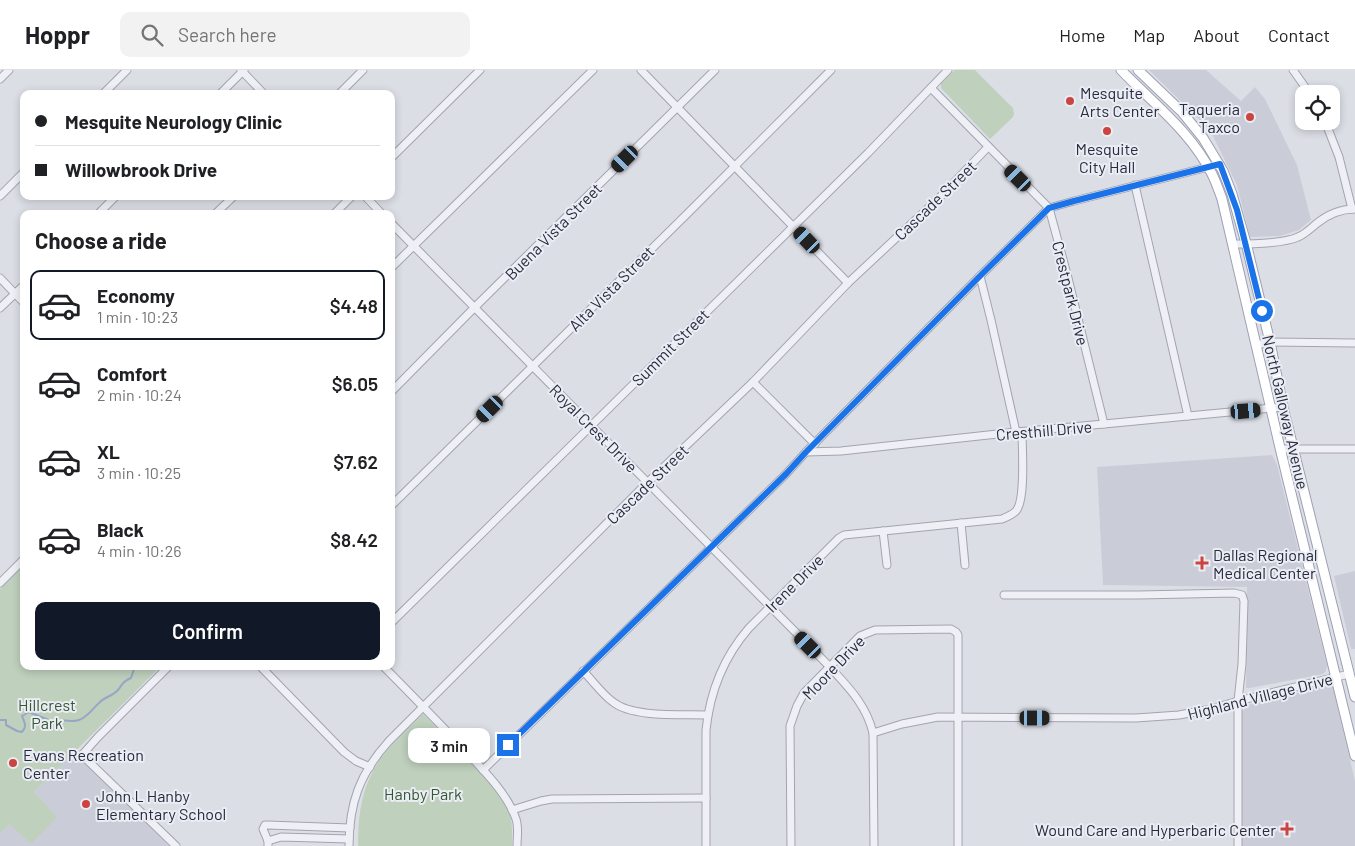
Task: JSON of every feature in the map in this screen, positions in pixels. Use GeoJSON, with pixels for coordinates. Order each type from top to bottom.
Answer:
{"type":"FeatureCollection","features":[{"type":"Feature","properties":{"kind":"main road","name":"North Galloway Avenue"},"geometry":{"type":"LineString","coordinates":[[1138,70],[1182,112],[1203,138],[1220,164],[1232,194],[1270,342],[1302,483],[1355,697]]}},
{"type":"Feature","properties":{"kind":"main road","name":"North Galloway Avenue"},"geometry":{"type":"LineString","coordinates":[[1125,71],[1191,141],[1208,168],[1222,199],[1280,449],[1355,756]]}},
{"type":"Feature","properties":{"kind":"main road"},"geometry":{"type":"LineString","coordinates":[[1290,485],[1302,483]]}},
{"type":"Feature","properties":{"kind":"main road"},"geometry":{"type":"LineString","coordinates":[[1324,627],[1331,637],[1340,640]]}},
{"type":"Feature","properties":{"kind":"main road"},"geometry":{"type":"LineString","coordinates":[[1347,720],[1353,729],[1355,740]]}},
{"type":"Feature","properties":{"kind":"street"},"geometry":{"type":"LineString","coordinates":[[0,79],[9,70]]}},
{"type":"Feature","properties":{"kind":"street"},"geometry":{"type":"LineString","coordinates":[[107,90],[127,70]]}},
{"type":"Feature","properties":{"kind":"street"},"geometry":{"type":"LineString","coordinates":[[343,90],[363,70]]}},
{"type":"Feature","properties":{"kind":"street"},"geometry":{"type":"LineString","coordinates":[[395,154],[480,70]]}},
{"type":"Feature","properties":{"kind":"street"},"geometry":{"type":"LineString","coordinates":[[395,264],[593,70]]}},
{"type":"Feature","properties":{"kind":"street"},"geometry":{"type":"LineString","coordinates":[[641,70],[848,283]]}},
{"type":"Feature","properties":{"kind":"street","name":"Buena Vista Street"},"geometry":{"type":"LineString","coordinates":[[395,388],[715,70]]}},
{"type":"Feature","properties":{"kind":"street","name":"Alta Vista Street"},"geometry":{"type":"LineString","coordinates":[[395,502],[831,70]]}},
{"type":"Feature","properties":{"kind":"street","name":"Summit Street"},"geometry":{"type":"LineString","coordinates":[[395,619],[868,153],[948,70]]}},
{"type":"Feature","properties":{"kind":"street"},"geometry":{"type":"LineString","coordinates":[[1293,70],[1304,85]]}},
{"type":"Feature","properties":{"kind":"street"},"geometry":{"type":"LineString","coordinates":[[224,90],[242,71],[260,90]]}},
{"type":"Feature","properties":{"kind":"street","name":"Crestpark Drive"},"geometry":{"type":"LineString","coordinates":[[930,88],[1049,208],[1104,424]]}},
{"type":"Feature","properties":{"kind":"street"},"geometry":{"type":"LineString","coordinates":[[1232,244],[1293,239],[1308,231],[1323,218],[1337,211],[1353,209],[1339,156],[1329,130]]}},
{"type":"Feature","properties":{"kind":"street","name":"Cascade Street"},"geometry":{"type":"LineString","coordinates":[[349,842],[356,794],[370,767],[389,741],[648,482],[753,382],[848,283],[941,196],[988,147]]}},
{"type":"Feature","properties":{"kind":"street"},"geometry":{"type":"LineString","coordinates":[[483,770],[786,474],[1049,208],[1220,164]]}},
{"type":"Feature","properties":{"kind":"street"},"geometry":{"type":"LineString","coordinates":[[0,196],[20,176]]}},
{"type":"Feature","properties":{"kind":"street"},"geometry":{"type":"LineString","coordinates":[[1135,186],[1188,416]]}},
{"type":"Feature","properties":{"kind":"street"},"geometry":{"type":"LineString","coordinates":[[102,210],[112,200]]}},
{"type":"Feature","properties":{"kind":"street"},"geometry":{"type":"LineString","coordinates":[[220,210],[230,200]]}},
{"type":"Feature","properties":{"kind":"street"},"geometry":{"type":"LineString","coordinates":[[338,210],[348,200]]}},
{"type":"Feature","properties":{"kind":"street"},"geometry":{"type":"LineString","coordinates":[[369,200],[378,210]]}},
{"type":"Feature","properties":{"kind":"street","name":"Royal Crest Drive"},"geometry":{"type":"LineString","coordinates":[[395,227],[856,695],[870,719],[873,733],[874,846]]}},
{"type":"Feature","properties":{"kind":"street"},"geometry":{"type":"LineString","coordinates":[[980,276],[1019,432]]}},
{"type":"Feature","properties":{"kind":"street"},"geometry":{"type":"LineString","coordinates":[[0,278],[20,299]]}},
{"type":"Feature","properties":{"kind":"street"},"geometry":{"type":"LineString","coordinates":[[0,308],[20,289]]}},
{"type":"Feature","properties":{"kind":"street"},"geometry":{"type":"LineString","coordinates":[[1256,345],[1270,342],[1355,343]]}},
{"type":"Feature","properties":{"kind":"street"},"geometry":{"type":"LineString","coordinates":[[753,382],[815,444]]}},
{"type":"Feature","properties":{"kind":"street","name":"Cresthill Drive"},"geometry":{"type":"LineString","coordinates":[[806,452],[841,451],[1284,407]]}},
{"type":"Feature","properties":{"kind":"street","name":"Irene Drive"},"geometry":{"type":"LineString","coordinates":[[706,846],[706,730],[708,715],[721,671],[736,642],[844,535],[961,524],[1002,519],[1011,515],[1017,510],[1020,501],[1023,464],[1019,432]]}},
{"type":"Feature","properties":{"kind":"street"},"geometry":{"type":"LineString","coordinates":[[1280,449],[1355,449]]}},
{"type":"Feature","properties":{"kind":"street"},"geometry":{"type":"LineString","coordinates":[[961,524],[964,565]]}},
{"type":"Feature","properties":{"kind":"street"},"geometry":{"type":"LineString","coordinates":[[883,531],[887,565]]}},
{"type":"Feature","properties":{"kind":"street"},"geometry":{"type":"LineString","coordinates":[[0,583],[20,563]]}},
{"type":"Feature","properties":{"kind":"street"},"geometry":{"type":"LineString","coordinates":[[1004,595],[1142,595],[1234,592],[1243,597],[1242,664],[1238,701],[1238,846]]}},
{"type":"Feature","properties":{"kind":"street","name":"Moore Drive"},"geometry":{"type":"LineString","coordinates":[[791,846],[790,726],[804,693],[860,636],[875,630],[951,629],[956,632],[958,635],[958,718]]}},
{"type":"Feature","properties":{"kind":"street"},"geometry":{"type":"LineString","coordinates":[[165,670],[82,755],[176,846]]}},
{"type":"Feature","properties":{"kind":"street"},"geometry":{"type":"LineString","coordinates":[[264,670],[344,752],[356,761],[370,767]]}},
{"type":"Feature","properties":{"kind":"street"},"geometry":{"type":"LineString","coordinates":[[387,670],[483,770],[502,794],[512,810],[516,821],[517,846]]}},
{"type":"Feature","properties":{"kind":"street"},"geometry":{"type":"LineString","coordinates":[[583,672],[613,702],[628,710],[640,713],[708,715]]}},
{"type":"Feature","properties":{"kind":"street","name":"Highland Village Drive"},"geometry":{"type":"LineString","coordinates":[[873,733],[902,724],[938,717],[1136,718],[1179,715],[1211,709],[1349,674]]}},
{"type":"Feature","properties":{"kind":"street"},"geometry":{"type":"LineString","coordinates":[[958,718],[958,846]]}},
{"type":"Feature","properties":{"kind":"street"},"geometry":{"type":"LineString","coordinates":[[512,810],[552,799],[706,798]]}},
{"type":"Feature","properties":{"kind":"street"},"geometry":{"type":"LineString","coordinates":[[349,842],[281,837],[268,844],[263,830],[268,824],[350,828]]}},
{"type":"Feature","properties":{"kind":"shaded area"},"geometry":{"type":"Polygon","coordinates":[[[1149,70],[1206,70],[1241,101],[1255,87],[1265,99],[1297,165],[1311,220],[1299,230],[1280,236],[1250,237],[1237,185],[1210,130],[1149,70]]]}},
{"type":"Feature","properties":{"kind":"shaded area","name":"Dallas Regional Medical Center"},"geometry":{"type":"Polygon","coordinates":[[[1272,455],[1277,465],[1327,665],[1326,671],[1323,674],[1246,688],[1247,587],[1103,585],[1097,467],[1272,455]]]}},
{"type":"Feature","properties":{"kind":"shaded area"},"geometry":{"type":"Polygon","coordinates":[[[1355,571],[1355,649],[1351,649],[1334,576],[1355,571]]]}},
{"type":"Feature","properties":{"kind":"shaded area"},"geometry":{"type":"Polygon","coordinates":[[[1332,684],[1355,781],[1355,846],[1242,846],[1241,713],[1248,705],[1332,684]]]}},
{"type":"Feature","properties":{"kind":"shaded area","name":"John L Hanby Elementary School"},"geometry":{"type":"Polygon","coordinates":[[[75,751],[169,846],[0,846],[0,833],[10,824],[56,817],[34,792],[75,751]]]}},
{"type":"Feature","properties":{"kind":"green space"},"geometry":{"type":"Polygon","coordinates":[[[955,70],[975,70],[1013,108],[1013,117],[990,139],[941,88],[941,83],[955,70]]]}},
{"type":"Feature","properties":{"kind":"green space","name":"Hillcrest Park"},"geometry":{"type":"Polygon","coordinates":[[[20,569],[20,670],[157,670],[34,792],[57,817],[31,844],[10,824],[0,833],[0,589],[20,569]]]}},
{"type":"Feature","properties":{"kind":"green space","name":"Hanby Park"},"geometry":{"type":"Polygon","coordinates":[[[423,714],[496,789],[506,804],[510,816],[512,846],[358,846],[360,809],[372,773],[388,749],[423,714]]]}},
{"type":"Feature","properties":{"kind":"waterway"},"geometry":{"type":"LineString","coordinates":[[0,720],[6,720],[6,725],[22,732],[25,728],[22,716],[29,712],[51,721],[82,719],[102,700],[115,693],[124,682],[131,678],[134,670]]}},
{"type":"Feature","properties":{"kind":"place","name":"Mesquite Arts Center"},"geometry":{"type":"Point","coordinates":[1070,101]}},
{"type":"Feature","properties":{"kind":"place","name":"Taqueria Taxco"},"geometry":{"type":"Point","coordinates":[1250,117]}},
{"type":"Feature","properties":{"kind":"place","name":"Mesquite City Hall"},"geometry":{"type":"Point","coordinates":[1107,131]}},
{"type":"Feature","properties":{"kind":"place","name":"Dallas Regional Medical Center"},"geometry":{"type":"Point","coordinates":[1202,563]}},
{"type":"Feature","properties":{"kind":"place","name":"Evans Recreation Center"},"geometry":{"type":"Point","coordinates":[13,763]}},
{"type":"Feature","properties":{"kind":"place","name":"John L Hanby Elementary School"},"geometry":{"type":"Point","coordinates":[86,804]}},
{"type":"Feature","properties":{"kind":"place","name":"Wound Care and Hyperbaric Center"},"geometry":{"type":"Point","coordinates":[1287,829]}},
{"type":"Feature","properties":{"kind":"route"},"geometry":{"type":"LineString","coordinates":[[508,745],[786,474],[1049,208],[1220,164],[1237,210],[1262,311]]}}]}
